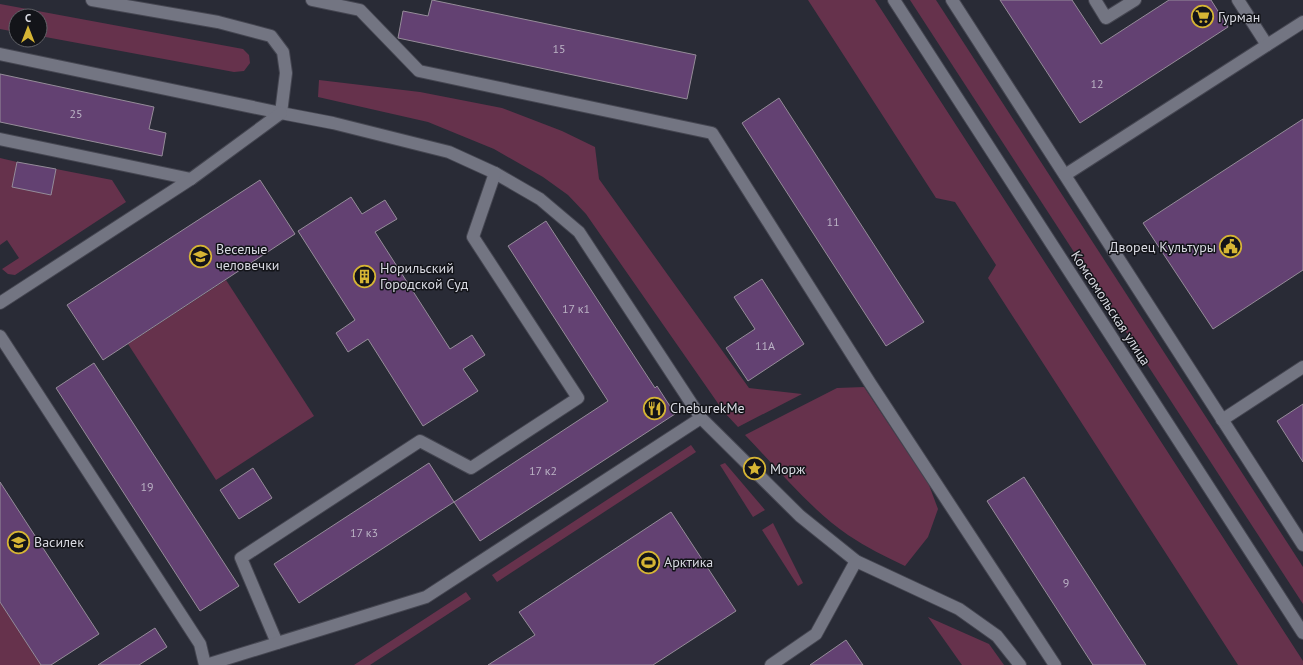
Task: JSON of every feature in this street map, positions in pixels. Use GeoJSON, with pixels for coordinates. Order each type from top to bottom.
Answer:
{"type":"FeatureCollection","features":[{"type":"Feature","properties":{"kind":"street"},"geometry":{"type":"LineString","coordinates":[[0,303],[190,179],[281,113],[286,73],[283,52],[271,36],[218,22],[92,0]]}},
{"type":"Feature","properties":{"kind":"street"},"geometry":{"type":"LineString","coordinates":[[312,0],[360,10],[419,71],[712,133],[870,383],[1054,665]]}},
{"type":"Feature","properties":{"kind":"street","name":"Комсомольская улица"},"geometry":{"type":"LineString","coordinates":[[894,0],[1303,633]]}},
{"type":"Feature","properties":{"kind":"street"},"geometry":{"type":"LineString","coordinates":[[952,0],[1303,544]]}},
{"type":"Feature","properties":{"kind":"street"},"geometry":{"type":"LineString","coordinates":[[1094,0],[1106,18],[1135,0]]}},
{"type":"Feature","properties":{"kind":"street"},"geometry":{"type":"LineString","coordinates":[[1238,0],[1267,45]]}},
{"type":"Feature","properties":{"kind":"street"},"geometry":{"type":"LineString","coordinates":[[1065,175],[1303,22]]}},
{"type":"Feature","properties":{"kind":"street"},"geometry":{"type":"LineString","coordinates":[[0,54],[333,123],[449,152],[495,174],[540,199],[579,232],[701,418],[800,516],[856,561],[959,609],[997,636],[1020,665]]}},
{"type":"Feature","properties":{"kind":"street"},"geometry":{"type":"LineString","coordinates":[[0,139],[190,179]]}},
{"type":"Feature","properties":{"kind":"street"},"geometry":{"type":"LineString","coordinates":[[277,643],[241,558],[420,441],[471,468],[578,398],[473,237],[495,174]]}},
{"type":"Feature","properties":{"kind":"street"},"geometry":{"type":"LineString","coordinates":[[0,336],[200,644],[206,665],[426,598],[701,418]]}},
{"type":"Feature","properties":{"kind":"street"},"geometry":{"type":"LineString","coordinates":[[1222,420],[1303,367]]}},
{"type":"Feature","properties":{"kind":"street"},"geometry":{"type":"LineString","coordinates":[[771,665],[816,634],[856,561]]}},
{"type":"Feature","properties":{"kind":"shaded area"},"geometry":{"type":"Polygon","coordinates":[[[808,0],[875,0],[1303,661],[1303,665],[1238,665],[988,278],[996,265],[955,202],[936,198],[808,0]]]}},
{"type":"Feature","properties":{"kind":"shaded area"},"geometry":{"type":"Polygon","coordinates":[[[910,0],[936,0],[1303,567],[1303,604],[910,0]]]}},
{"type":"Feature","properties":{"kind":"shaded area"},"geometry":{"type":"Polygon","coordinates":[[[0,4],[22,8],[8,8],[8,30],[0,29],[0,4]]]}},
{"type":"Feature","properties":{"kind":"shaded area"},"geometry":{"type":"Polygon","coordinates":[[[48,13],[243,49],[249,55],[250,63],[244,71],[234,72],[48,37],[48,13]]]}},
{"type":"Feature","properties":{"kind":"shaded area"},"geometry":{"type":"Polygon","coordinates":[[[319,80],[420,92],[502,108],[562,131],[595,147],[599,179],[749,388],[802,394],[738,427],[724,412],[586,214],[568,195],[543,177],[494,149],[428,122],[318,97],[319,80]]]}},
{"type":"Feature","properties":{"kind":"shaded area"},"geometry":{"type":"Polygon","coordinates":[[[0,158],[17,162],[13,187],[51,194],[56,169],[112,180],[126,202],[15,275],[8,274],[2,269],[19,258],[7,240],[0,245],[0,158]]]}},
{"type":"Feature","properties":{"kind":"shaded area"},"geometry":{"type":"Polygon","coordinates":[[[226,280],[314,416],[216,480],[128,344],[226,280]]]}},
{"type":"Feature","properties":{"kind":"shaded area"},"geometry":{"type":"Polygon","coordinates":[[[864,387],[929,485],[938,509],[928,537],[905,566],[862,544],[820,513],[794,488],[745,435],[837,388],[864,387]]]}},
{"type":"Feature","properties":{"kind":"shaded area"},"geometry":{"type":"Polygon","coordinates":[[[691,445],[696,452],[497,582],[492,575],[691,445]]]}},
{"type":"Feature","properties":{"kind":"shaded area"},"geometry":{"type":"Polygon","coordinates":[[[725,463],[765,510],[753,517],[720,465],[725,463]]]}},
{"type":"Feature","properties":{"kind":"shaded area"},"geometry":{"type":"Polygon","coordinates":[[[773,523],[803,583],[798,586],[762,530],[773,523]]]}},
{"type":"Feature","properties":{"kind":"shaded area"},"geometry":{"type":"Polygon","coordinates":[[[466,592],[471,599],[370,665],[354,665],[466,592]]]}},
{"type":"Feature","properties":{"kind":"shaded area"},"geometry":{"type":"Polygon","coordinates":[[[0,602],[41,665],[0,665],[0,602]]]}},
{"type":"Feature","properties":{"kind":"shaded area"},"geometry":{"type":"Polygon","coordinates":[[[928,617],[989,644],[1004,665],[962,665],[928,617]]]}},
{"type":"Feature","properties":{"kind":"building"},"geometry":{"type":"Polygon","coordinates":[[[432,0],[696,55],[687,99],[398,38],[403,11],[428,16],[432,0]]]}},
{"type":"Feature","properties":{"kind":"building"},"geometry":{"type":"Polygon","coordinates":[[[1000,0],[1072,0],[1101,44],[1169,0],[1211,0],[1228,27],[1080,123],[1000,0]]]}},
{"type":"Feature","properties":{"kind":"building"},"geometry":{"type":"Polygon","coordinates":[[[0,74],[154,107],[149,129],[166,133],[162,156],[0,122],[0,74]]]}},
{"type":"Feature","properties":{"kind":"building"},"geometry":{"type":"Polygon","coordinates":[[[779,98],[924,322],[886,346],[742,123],[779,98]]]}},
{"type":"Feature","properties":{"kind":"building","name":"Дворец Культуры"},"geometry":{"type":"Polygon","coordinates":[[[1303,119],[1303,270],[1213,329],[1143,223],[1303,119]]]}},
{"type":"Feature","properties":{"kind":"building"},"geometry":{"type":"Polygon","coordinates":[[[17,162],[56,169],[51,195],[12,187],[17,162]]]}},
{"type":"Feature","properties":{"kind":"building","name":"Веселые человечки"},"geometry":{"type":"Polygon","coordinates":[[[260,180],[295,234],[103,360],[67,305],[260,180]]]}},
{"type":"Feature","properties":{"kind":"building","name":"Норильский Городской Суд"},"geometry":{"type":"Polygon","coordinates":[[[351,197],[362,214],[385,200],[397,219],[375,232],[450,349],[472,335],[485,355],[463,369],[478,391],[423,426],[368,339],[348,352],[336,333],[355,320],[298,231],[351,197]]]}},
{"type":"Feature","properties":{"kind":"building"},"geometry":{"type":"Polygon","coordinates":[[[546,221],[655,388],[657,386],[675,414],[480,541],[454,502],[608,401],[508,246],[546,221]]]}},
{"type":"Feature","properties":{"kind":"building"},"geometry":{"type":"Polygon","coordinates":[[[762,279],[804,344],[748,381],[726,348],[755,329],[734,297],[762,279]]]}},
{"type":"Feature","properties":{"kind":"building"},"geometry":{"type":"Polygon","coordinates":[[[94,363],[239,586],[200,611],[56,388],[94,363]]]}},
{"type":"Feature","properties":{"kind":"building"},"geometry":{"type":"Polygon","coordinates":[[[1303,404],[1303,462],[1277,421],[1303,404]]]}},
{"type":"Feature","properties":{"kind":"building"},"geometry":{"type":"Polygon","coordinates":[[[429,463],[454,502],[299,603],[274,564],[429,463]]]}},
{"type":"Feature","properties":{"kind":"building"},"geometry":{"type":"Polygon","coordinates":[[[253,468],[272,498],[239,519],[220,490],[253,468]]]}},
{"type":"Feature","properties":{"kind":"building"},"geometry":{"type":"Polygon","coordinates":[[[1024,477],[1146,665],[1093,665],[987,501],[1024,477]]]}},
{"type":"Feature","properties":{"kind":"building","name":"Василек"},"geometry":{"type":"Polygon","coordinates":[[[0,482],[99,634],[51,665],[41,665],[0,602],[0,482]]]}},
{"type":"Feature","properties":{"kind":"building","name":"Арктика"},"geometry":{"type":"Polygon","coordinates":[[[671,512],[736,611],[653,665],[488,665],[535,635],[519,612],[671,512]]]}},
{"type":"Feature","properties":{"kind":"building"},"geometry":{"type":"Polygon","coordinates":[[[155,628],[167,647],[139,665],[98,665],[155,628]]]}},
{"type":"Feature","properties":{"kind":"building"},"geometry":{"type":"Polygon","coordinates":[[[846,640],[863,665],[810,665],[846,640]]]}},
{"type":"Feature","properties":{"kind":"place","name":"Гурман"},"geometry":{"type":"Point","coordinates":[1203,17]}},
{"type":"Feature","properties":{"kind":"place","name":"Дворец Культуры"},"geometry":{"type":"Point","coordinates":[1231,247]}},
{"type":"Feature","properties":{"kind":"place","name":"Веселые человечки"},"geometry":{"type":"Point","coordinates":[201,257]}},
{"type":"Feature","properties":{"kind":"place","name":"Норильский Городской Суд"},"geometry":{"type":"Point","coordinates":[365,276]}},
{"type":"Feature","properties":{"kind":"place","name":"CheburekMe"},"geometry":{"type":"Point","coordinates":[654,408]}},
{"type":"Feature","properties":{"kind":"place","name":"Морж"},"geometry":{"type":"Point","coordinates":[754,469]}},
{"type":"Feature","properties":{"kind":"place","name":"Василек"},"geometry":{"type":"Point","coordinates":[19,542]}},
{"type":"Feature","properties":{"kind":"place","name":"Арктика"},"geometry":{"type":"Point","coordinates":[649,562]}}]}
